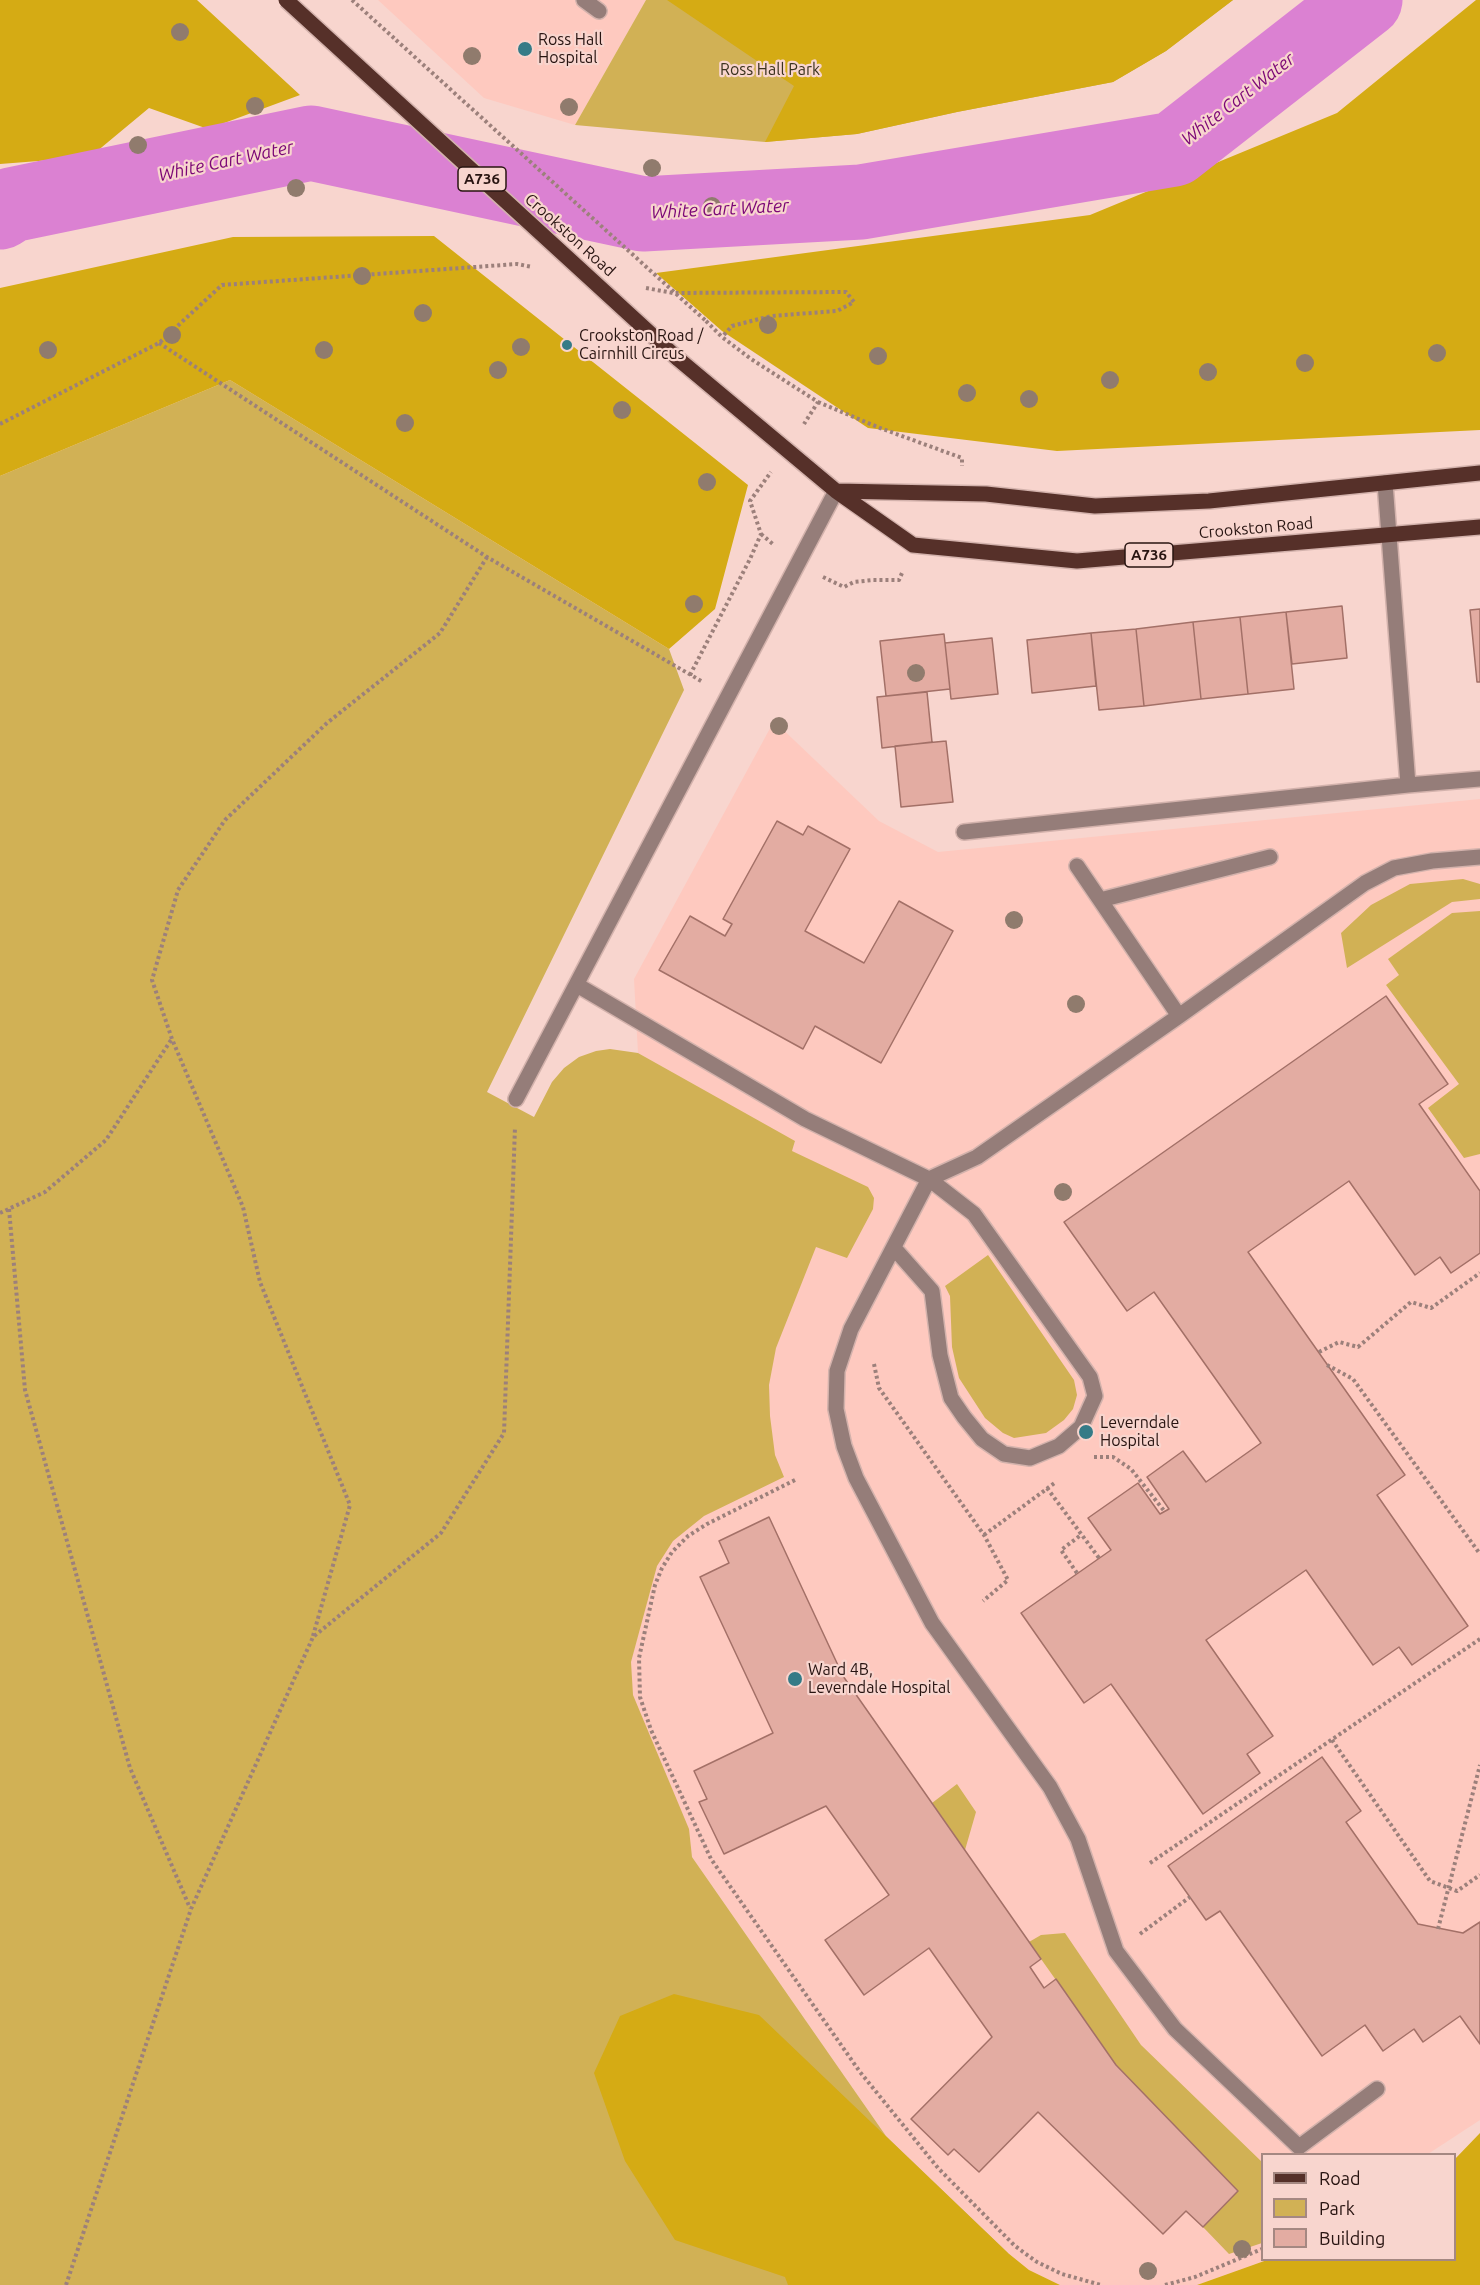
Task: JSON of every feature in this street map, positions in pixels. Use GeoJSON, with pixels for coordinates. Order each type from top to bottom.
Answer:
{"type":"FeatureCollection","features":[{"type":"Feature","properties":{"kind":"main road","name":"Crookston Road"},"geometry":{"type":"LineString","coordinates":[[286,0],[677,358],[836,491],[913,545],[1077,561],[1480,527]]}},
{"type":"Feature","properties":{"kind":"main road","name":"Crookston Road"},"geometry":{"type":"LineString","coordinates":[[836,491],[986,495],[1095,506],[1209,501],[1480,472]]}},
{"type":"Feature","properties":{"kind":"street"},"geometry":{"type":"LineString","coordinates":[[584,0],[598,10]]}},
{"type":"Feature","properties":{"kind":"street"},"geometry":{"type":"LineString","coordinates":[[1385,483],[1408,784]]}},
{"type":"Feature","properties":{"kind":"street"},"geometry":{"type":"LineString","coordinates":[[516,1099],[836,491]]}},
{"type":"Feature","properties":{"kind":"street"},"geometry":{"type":"LineString","coordinates":[[964,832],[1408,784],[1480,779]]}},
{"type":"Feature","properties":{"kind":"street"},"geometry":{"type":"LineString","coordinates":[[1100,900],[1270,857]]}},
{"type":"Feature","properties":{"kind":"street"},"geometry":{"type":"LineString","coordinates":[[1377,2089],[1299,2147],[1175,2029],[1116,1951],[1078,1839],[1050,1787],[932,1623],[856,1478],[844,1446],[836,1408],[837,1371],[851,1329],[929,1179],[977,1157],[1365,882],[1394,868],[1432,861],[1480,858]]}},
{"type":"Feature","properties":{"kind":"street"},"geometry":{"type":"LineString","coordinates":[[1077,866],[1179,1016]]}},
{"type":"Feature","properties":{"kind":"street"},"geometry":{"type":"LineString","coordinates":[[577,985],[805,1119],[929,1179],[974,1214],[1090,1377],[1095,1396],[1081,1427],[1059,1446],[1030,1458],[1004,1454],[982,1439],[951,1398],[940,1355],[932,1291],[894,1248]]}},
{"type":"Feature","properties":{"kind":"path"},"geometry":{"type":"LineString","coordinates":[[352,0],[722,336],[751,359],[818,402],[750,501],[761,534],[690,675]]}},
{"type":"Feature","properties":{"kind":"path"},"geometry":{"type":"LineString","coordinates":[[0,424],[159,343],[222,285],[517,264],[539,268]]}},
{"type":"Feature","properties":{"kind":"path"},"geometry":{"type":"LineString","coordinates":[[640,286],[673,292],[846,292],[854,302],[837,311],[761,318],[732,326],[722,336]]}},
{"type":"Feature","properties":{"kind":"path"},"geometry":{"type":"LineString","coordinates":[[159,343],[487,557],[728,696]]}},
{"type":"Feature","properties":{"kind":"path"},"geometry":{"type":"LineString","coordinates":[[66,2285],[191,1909],[313,1637],[350,1505],[260,1282],[243,1208],[172,1039],[152,980],[178,890],[225,820],[327,723],[440,633],[487,557]]}},
{"type":"Feature","properties":{"kind":"path"},"geometry":{"type":"LineString","coordinates":[[0,1214],[45,1192],[106,1140],[172,1039]]}},
{"type":"Feature","properties":{"kind":"path"},"geometry":{"type":"LineString","coordinates":[[313,1637],[441,1533],[504,1433],[516,1099]]}},
{"type":"Feature","properties":{"kind":"path"},"geometry":{"type":"LineString","coordinates":[[9,1209],[26,1390],[130,1768],[191,1909]]}},
{"type":"Feature","properties":{"kind":"path"},"geometry":{"type":"LineString","coordinates":[[1319,1352],[1339,1342],[1358,1347],[1412,1302],[1431,1308],[1480,1274]]}},
{"type":"Feature","properties":{"kind":"path"},"geometry":{"type":"LineString","coordinates":[[874,1364],[879,1388],[984,1535],[1008,1580],[983,1601]]}},
{"type":"Feature","properties":{"kind":"path"},"geometry":{"type":"LineString","coordinates":[[1327,1365],[1353,1379],[1480,1554]]}},
{"type":"Feature","properties":{"kind":"path"},"geometry":{"type":"LineString","coordinates":[[1089,1457],[1113,1457],[1131,1469],[1165,1512]]}},
{"type":"Feature","properties":{"kind":"path"},"geometry":{"type":"LineString","coordinates":[[984,1535],[1064,1476]]}},
{"type":"Feature","properties":{"kind":"path"},"geometry":{"type":"LineString","coordinates":[[795,1480],[707,1524],[688,1536],[672,1552],[662,1568],[655,1585],[639,1658],[639,1697],[651,1730],[711,1859],[860,2072],[938,2168],[1014,2246],[1062,2274],[1101,2285]]}},
{"type":"Feature","properties":{"kind":"path"},"geometry":{"type":"LineString","coordinates":[[1047,1488],[1099,1558]]}},
{"type":"Feature","properties":{"kind":"path"},"geometry":{"type":"LineString","coordinates":[[1077,1573],[1061,1550],[1081,1535]]}},
{"type":"Feature","properties":{"kind":"path"},"geometry":{"type":"LineString","coordinates":[[1150,1863],[1480,1639]]}},
{"type":"Feature","properties":{"kind":"path"},"geometry":{"type":"LineString","coordinates":[[1332,1740],[1430,1881],[1457,1891],[1480,1875]]}},
{"type":"Feature","properties":{"kind":"path"},"geometry":{"type":"LineString","coordinates":[[1438,1929],[1480,1765]]}},
{"type":"Feature","properties":{"kind":"path"},"geometry":{"type":"LineString","coordinates":[[1164,2285],[1195,2277],[1261,2250]]}},
{"type":"Feature","properties":{"kind":"shaded area"},"geometry":{"type":"Polygon","coordinates":[[[0,0],[197,0],[300,95],[208,129],[149,108],[90,157],[0,164],[0,0]]]}},
{"type":"Feature","properties":{"kind":"shaded area","name":"Ross Hall Hospital"},"geometry":{"type":"Polygon","coordinates":[[[378,0],[646,0],[575,125],[484,98],[378,0]]]}},
{"type":"Feature","properties":{"kind":"shaded area","name":"Ross Hall Park"},"geometry":{"type":"Polygon","coordinates":[[[667,0],[1233,0],[1166,51],[1113,82],[857,134],[765,142],[794,86],[667,0]]]}},
{"type":"Feature","properties":{"kind":"shaded area"},"geometry":{"type":"Polygon","coordinates":[[[1476,0],[1480,0],[1480,430],[1057,451],[868,428],[722,331],[656,273],[1090,215],[1337,113],[1476,0]]]}},
{"type":"Feature","properties":{"kind":"shaded area"},"geometry":{"type":"Polygon","coordinates":[[[434,236],[748,485],[715,609],[669,649],[230,380],[0,476],[0,288],[233,237],[434,236]]]}},
{"type":"Feature","properties":{"kind":"shaded area","name":"Leverndale Hospital"},"geometry":{"type":"Polygon","coordinates":[[[774,721],[879,821],[938,852],[1480,799],[1480,2120],[1430,2153],[1261,2153],[1261,2261],[1264,2261],[1197,2285],[1060,2285],[1029,2270],[1008,2253],[886,2136],[592,1713],[795,1142],[638,1053],[634,979],[774,721]]]}},
{"type":"Feature","properties":{"kind":"shaded area"},"geometry":{"type":"Polygon","coordinates":[[[674,1994],[759,2015],[1008,2253],[1029,2270],[1060,2285],[788,2285],[785,2277],[675,2240],[625,2161],[594,2073],[620,2016],[674,1994]]]}},
{"type":"Feature","properties":{"kind":"shaded area"},"geometry":{"type":"Polygon","coordinates":[[[1480,2133],[1480,2285],[1197,2285],[1264,2261],[1456,2261],[1456,2158],[1480,2133]]]}},
{"type":"Feature","properties":{"kind":"green space","name":"Ross Hall Park"},"geometry":{"type":"Polygon","coordinates":[[[646,0],[1233,0],[1166,51],[1113,82],[857,134],[765,142],[575,125],[646,0]]]}},
{"type":"Feature","properties":{"kind":"green space"},"geometry":{"type":"Polygon","coordinates":[[[230,380],[669,649],[684,690],[487,1092],[534,1117],[552,1082],[564,1068],[579,1057],[610,1049],[638,1053],[795,1141],[792,1151],[868,1187],[874,1198],[873,1209],[847,1258],[816,1247],[776,1348],[769,1385],[770,1416],[775,1455],[784,1477],[704,1516],[673,1541],[657,1566],[631,1662],[633,1695],[689,1829],[692,1857],[886,2136],[1008,2253],[991,2285],[0,2285],[0,476],[230,380]]]}},
{"type":"Feature","properties":{"kind":"green space"},"geometry":{"type":"Polygon","coordinates":[[[1463,879],[1480,884],[1480,899],[1452,902],[1347,968],[1341,933],[1371,905],[1410,884],[1463,879]]]}},
{"type":"Feature","properties":{"kind":"green space"},"geometry":{"type":"Polygon","coordinates":[[[1480,911],[1480,1154],[1464,1158],[1428,1108],[1459,1084],[1386,985],[1399,975],[1388,959],[1452,913],[1480,911]]]}},
{"type":"Feature","properties":{"kind":"green space"},"geometry":{"type":"Polygon","coordinates":[[[988,1255],[1074,1380],[1077,1395],[1073,1409],[1064,1420],[1046,1433],[1014,1438],[1003,1433],[985,1418],[959,1378],[952,1347],[950,1296],[945,1286],[988,1255]]]}},
{"type":"Feature","properties":{"kind":"green space"},"geometry":{"type":"Polygon","coordinates":[[[957,1784],[976,1812],[965,1850],[932,1803],[957,1784]]]}},
{"type":"Feature","properties":{"kind":"green space"},"geometry":{"type":"Polygon","coordinates":[[[1065,1933],[1141,2045],[1261,2161],[1261,2243],[1229,2254],[1203,2227],[1238,2191],[1116,2065],[1029,1942],[1041,1935],[1065,1933]]]}},
{"type":"Feature","properties":{"kind":"building"},"geometry":{"type":"Polygon","coordinates":[[[1342,606],[1347,658],[1292,664],[1286,612],[1342,606]]]}},
{"type":"Feature","properties":{"kind":"building"},"geometry":{"type":"Polygon","coordinates":[[[1480,609],[1480,682],[1477,682],[1470,610],[1480,609]]]}},
{"type":"Feature","properties":{"kind":"building"},"geometry":{"type":"Polygon","coordinates":[[[1286,612],[1294,689],[1248,694],[1240,617],[1286,612]]]}},
{"type":"Feature","properties":{"kind":"building"},"geometry":{"type":"Polygon","coordinates":[[[1240,617],[1248,694],[1201,699],[1193,622],[1240,617]]]}},
{"type":"Feature","properties":{"kind":"building"},"geometry":{"type":"Polygon","coordinates":[[[1193,622],[1201,699],[1144,706],[1136,629],[1193,622]]]}},
{"type":"Feature","properties":{"kind":"building"},"geometry":{"type":"Polygon","coordinates":[[[1136,629],[1144,706],[1099,710],[1091,633],[1136,629]]]}},
{"type":"Feature","properties":{"kind":"building"},"geometry":{"type":"Polygon","coordinates":[[[1091,633],[1096,686],[1032,693],[1027,640],[1091,633]]]}},
{"type":"Feature","properties":{"kind":"building"},"geometry":{"type":"Polygon","coordinates":[[[944,634],[950,689],[886,696],[880,641],[944,634]]]}},
{"type":"Feature","properties":{"kind":"building"},"geometry":{"type":"Polygon","coordinates":[[[992,638],[998,694],[951,699],[945,643],[992,638]]]}},
{"type":"Feature","properties":{"kind":"building"},"geometry":{"type":"Polygon","coordinates":[[[927,692],[932,742],[882,748],[877,697],[927,692]]]}},
{"type":"Feature","properties":{"kind":"building"},"geometry":{"type":"Polygon","coordinates":[[[946,741],[953,802],[901,807],[895,746],[946,741]]]}},
{"type":"Feature","properties":{"kind":"building"},"geometry":{"type":"Polygon","coordinates":[[[777,821],[803,835],[808,826],[850,849],[805,931],[864,963],[899,901],[953,931],[881,1063],[815,1026],[803,1049],[659,970],[690,916],[725,936],[732,924],[723,919],[777,821]]]}},
{"type":"Feature","properties":{"kind":"building"},"geometry":{"type":"Polygon","coordinates":[[[1386,996],[1448,1084],[1419,1104],[1480,1191],[1480,1253],[1451,1273],[1440,1257],[1415,1275],[1349,1181],[1248,1252],[1405,1475],[1377,1495],[1468,1626],[1412,1665],[1399,1647],[1373,1665],[1306,1570],[1206,1640],[1273,1736],[1247,1754],[1260,1773],[1203,1814],[1111,1684],[1084,1703],[1021,1613],[1111,1550],[1088,1518],[1138,1483],[1160,1514],[1169,1509],[1147,1477],[1183,1451],[1206,1482],[1261,1443],[1154,1292],[1127,1311],[1064,1222],[1386,996]]]}},
{"type":"Feature","properties":{"kind":"building"},"geometry":{"type":"Polygon","coordinates":[[[769,1517],[843,1676],[1041,1959],[1030,1967],[1044,1988],[1056,1979],[1116,2065],[1238,2191],[1203,2227],[1186,2211],[1163,2234],[1038,2112],[979,2172],[954,2149],[948,2155],[911,2119],[992,2037],[929,1948],[864,1995],[825,1940],[889,1895],[826,1806],[724,1854],[699,1802],[707,1799],[694,1771],[773,1733],[700,1577],[729,1563],[719,1541],[769,1517]]]}},
{"type":"Feature","properties":{"kind":"building"},"geometry":{"type":"Polygon","coordinates":[[[1322,1757],[1361,1811],[1346,1822],[1418,1924],[1463,1933],[1480,1922],[1480,2044],[1460,2016],[1423,2042],[1414,2029],[1383,2051],[1365,2025],[1322,2056],[1220,1911],[1206,1920],[1168,1866],[1322,1757]]]}},
{"type":"Feature","properties":{"kind":"waterway","name":"White Cart Water"},"geometry":{"type":"LineString","coordinates":[[0,212],[11,205],[311,143],[643,214],[861,202],[1174,149],[1365,0]]}},
{"type":"Feature","properties":{"kind":"place","name":"Ross Hall Hospital"},"geometry":{"type":"Point","coordinates":[525,49]}},
{"type":"Feature","properties":{"kind":"place","name":"Crookston Road / Cairnhill Circus"},"geometry":{"type":"Point","coordinates":[567,345]}},
{"type":"Feature","properties":{"kind":"place","name":"Leverndale Hospital"},"geometry":{"type":"Point","coordinates":[1086,1432]}},
{"type":"Feature","properties":{"kind":"place","name":"Ward 4B, Leverndale Hospital"},"geometry":{"type":"Point","coordinates":[795,1679]}}]}
